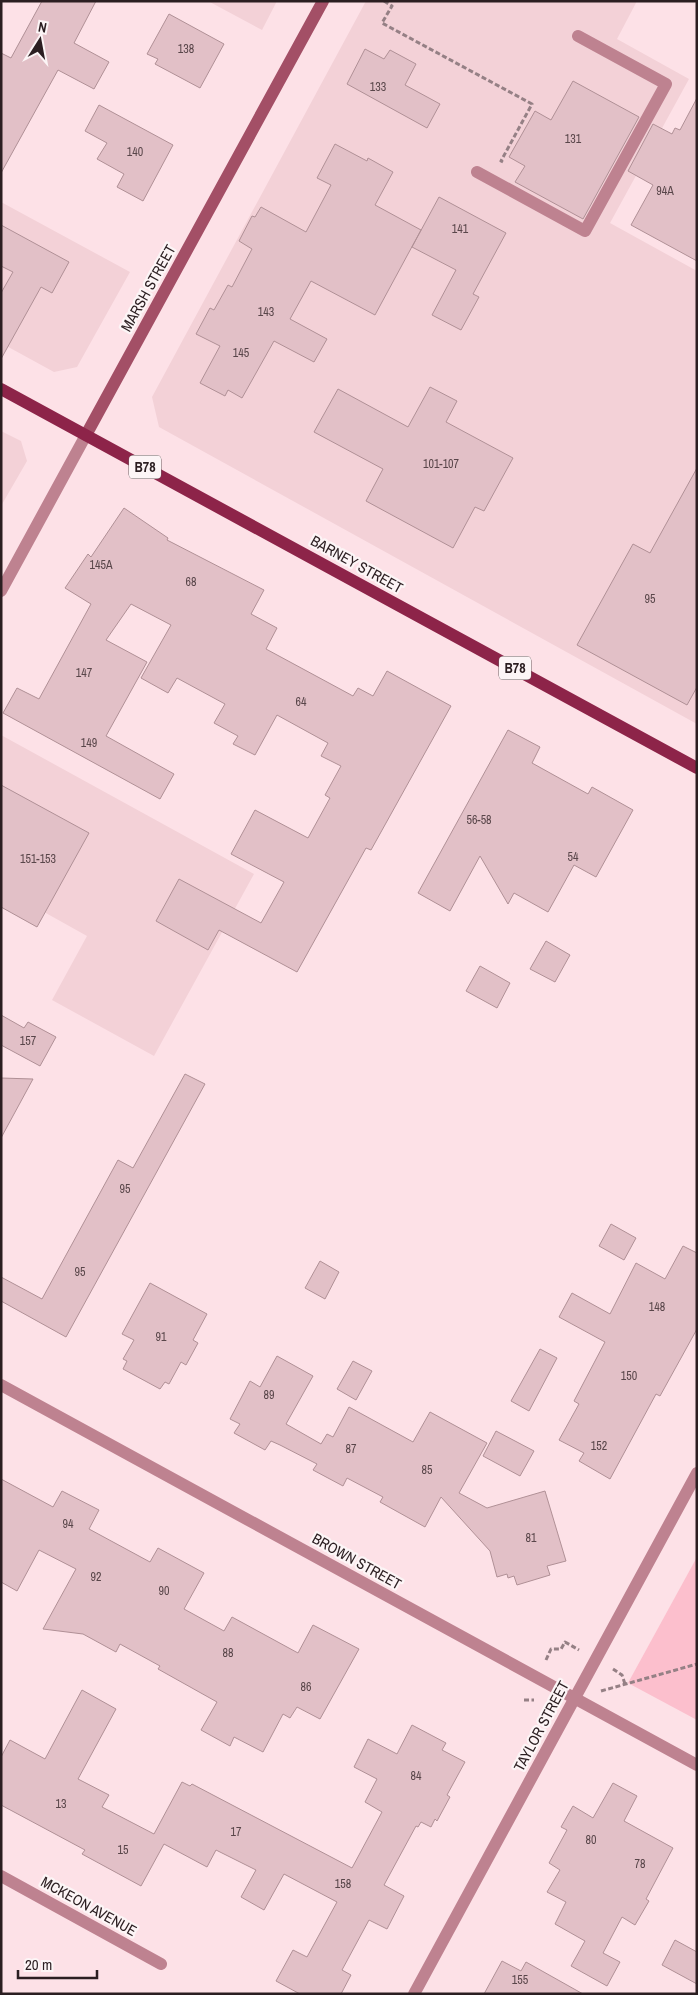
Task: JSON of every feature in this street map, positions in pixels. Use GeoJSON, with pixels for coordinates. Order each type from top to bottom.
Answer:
{"type":"FeatureCollection","features":[{"type":"Feature","properties":{"kind":"main road","name":"MARSH STREET"},"geometry":{"type":"LineString","coordinates":[[86,435],[323,1]]}},
{"type":"Feature","properties":{"kind":"main road","name":"BARNEY STREET"},"geometry":{"type":"LineString","coordinates":[[1,389],[697,768]]}},
{"type":"Feature","properties":{"kind":"street"},"geometry":{"type":"LineString","coordinates":[[476,172],[585,231],[666,84],[578,36]]}},
{"type":"Feature","properties":{"kind":"street","name":"MARSH STREET"},"geometry":{"type":"LineString","coordinates":[[1,591],[86,435]]}},
{"type":"Feature","properties":{"kind":"street","name":"BROWN STREET"},"geometry":{"type":"LineString","coordinates":[[1,1385],[697,1765]]}},
{"type":"Feature","properties":{"kind":"street","name":"TAYLOR STREET"},"geometry":{"type":"LineString","coordinates":[[414,1994],[697,1473]]}},
{"type":"Feature","properties":{"kind":"street","name":"MCKEON AVENUE"},"geometry":{"type":"LineString","coordinates":[[1,1876],[161,1964]]}},
{"type":"Feature","properties":{"kind":"path"},"geometry":{"type":"LineString","coordinates":[[384,1],[392,6],[382,24],[532,104],[501,162],[509,166]]}},
{"type":"Feature","properties":{"kind":"path"},"geometry":{"type":"LineString","coordinates":[[547,1656],[551,1649],[561,1649],[565,1642],[575,1648]]}},
{"type":"Feature","properties":{"kind":"path"},"geometry":{"type":"LineString","coordinates":[[615,1687],[697,1664]]}},
{"type":"Feature","properties":{"kind":"path"},"geometry":{"type":"LineString","coordinates":[[617,1671],[622,1675],[626,1685]]}},
{"type":"Feature","properties":{"kind":"shaded area"},"geometry":{"type":"Polygon","coordinates":[[[208,1],[277,1],[262,30],[208,1]]]}},
{"type":"Feature","properties":{"kind":"shaded area"},"geometry":{"type":"Polygon","coordinates":[[[366,1],[637,1],[617,39],[689,79],[610,223],[697,271],[697,724],[159,427],[152,397],[366,1]]]}},
{"type":"Feature","properties":{"kind":"shaded area"},"geometry":{"type":"Polygon","coordinates":[[[1,202],[130,272],[77,367],[54,372],[1,343],[1,202]]]}},
{"type":"Feature","properties":{"kind":"shaded area"},"geometry":{"type":"Polygon","coordinates":[[[1,431],[21,441],[27,461],[1,506],[1,431]]]}},
{"type":"Feature","properties":{"kind":"shaded area"},"geometry":{"type":"Polygon","coordinates":[[[1,735],[254,874],[154,1056],[52,1000],[87,936],[1,888],[1,735]]]}},
{"type":"Feature","properties":{"kind":"shaded area"},"geometry":{"type":"Polygon","coordinates":[[[697,1557],[697,1720],[628,1683],[697,1557]]]}},
{"type":"Feature","properties":{"kind":"building"},"geometry":{"type":"Polygon","coordinates":[[[42,1],[96,1],[74,43],[109,62],[94,89],[58,70],[1,173],[1,53],[11,58],[42,1]]]}},
{"type":"Feature","properties":{"kind":"building"},"geometry":{"type":"Polygon","coordinates":[[[169,14],[224,44],[200,88],[155,64],[158,59],[147,54],[169,14]]]}},
{"type":"Feature","properties":{"kind":"building"},"geometry":{"type":"Polygon","coordinates":[[[365,49],[384,59],[390,50],[416,64],[405,85],[440,104],[427,128],[347,84],[365,49]]]}},
{"type":"Feature","properties":{"kind":"building"},"geometry":{"type":"Polygon","coordinates":[[[573,81],[639,117],[583,219],[515,182],[525,166],[509,157],[535,111],[551,120],[573,81]]]}},
{"type":"Feature","properties":{"kind":"building"},"geometry":{"type":"Polygon","coordinates":[[[697,98],[697,261],[631,225],[653,185],[628,171],[653,124],[672,134],[675,128],[680,130],[697,98]]]}},
{"type":"Feature","properties":{"kind":"building"},"geometry":{"type":"Polygon","coordinates":[[[99,105],[173,145],[143,201],[117,187],[124,174],[97,159],[107,143],[85,131],[99,105]]]}},
{"type":"Feature","properties":{"kind":"building"},"geometry":{"type":"Polygon","coordinates":[[[335,144],[367,161],[368,158],[393,172],[375,205],[421,230],[375,315],[311,281],[290,319],[327,339],[314,362],[274,341],[242,398],[228,390],[225,396],[200,383],[220,346],[196,334],[210,308],[214,310],[228,285],[232,287],[252,249],[239,241],[252,216],[255,217],[261,207],[306,232],[331,185],[317,178],[335,144]]]}},
{"type":"Feature","properties":{"kind":"building"},"geometry":{"type":"Polygon","coordinates":[[[439,197],[506,233],[473,294],[479,297],[461,330],[432,315],[456,270],[412,247],[439,197]]]}},
{"type":"Feature","properties":{"kind":"building"},"geometry":{"type":"Polygon","coordinates":[[[1,225],[69,262],[52,293],[41,287],[1,359],[1,293],[13,272],[1,266],[1,225]]]}},
{"type":"Feature","properties":{"kind":"building"},"geometry":{"type":"Polygon","coordinates":[[[430,387],[457,401],[446,422],[513,458],[484,511],[475,507],[453,548],[366,501],[383,469],[314,432],[338,389],[408,427],[430,387]]]}},
{"type":"Feature","properties":{"kind":"building"},"geometry":{"type":"Polygon","coordinates":[[[697,468],[697,687],[687,705],[577,645],[633,544],[650,553],[697,468]]]}},
{"type":"Feature","properties":{"kind":"building"},"geometry":{"type":"Polygon","coordinates":[[[124,508],[168,538],[167,540],[264,590],[251,614],[277,628],[266,649],[353,696],[358,688],[373,696],[387,671],[451,706],[371,850],[366,848],[297,972],[219,930],[208,950],[156,921],[179,879],[261,923],[284,882],[231,854],[255,810],[308,838],[330,798],[325,795],[341,766],[321,756],[328,743],[277,715],[255,755],[233,744],[238,736],[214,723],[225,704],[177,678],[168,693],[141,678],[171,625],[131,604],[106,640],[147,662],[106,736],[174,774],[160,799],[3,713],[17,688],[39,699],[91,604],[65,588],[88,554],[91,557],[124,508]]]}},
{"type":"Feature","properties":{"kind":"building"},"geometry":{"type":"Polygon","coordinates":[[[508,730],[540,747],[532,763],[588,794],[592,787],[633,810],[596,877],[574,865],[548,912],[514,893],[508,904],[480,856],[450,911],[418,893],[508,730]]]}},
{"type":"Feature","properties":{"kind":"building"},"geometry":{"type":"Polygon","coordinates":[[[1,785],[89,833],[37,927],[1,907],[1,785]]]}},
{"type":"Feature","properties":{"kind":"building"},"geometry":{"type":"Polygon","coordinates":[[[546,941],[570,955],[555,982],[530,969],[546,941]]]}},
{"type":"Feature","properties":{"kind":"building"},"geometry":{"type":"Polygon","coordinates":[[[480,966],[510,983],[497,1008],[466,991],[480,966]]]}},
{"type":"Feature","properties":{"kind":"building"},"geometry":{"type":"Polygon","coordinates":[[[1,1015],[24,1028],[28,1022],[56,1037],[40,1066],[1,1045],[1,1015]]]}},
{"type":"Feature","properties":{"kind":"building"},"geometry":{"type":"Polygon","coordinates":[[[185,1074],[205,1084],[66,1337],[1,1301],[1,1277],[42,1299],[118,1160],[133,1168],[185,1074]]]}},
{"type":"Feature","properties":{"kind":"building"},"geometry":{"type":"Polygon","coordinates":[[[1,1078],[33,1079],[1,1138],[1,1078]]]}},
{"type":"Feature","properties":{"kind":"building"},"geometry":{"type":"Polygon","coordinates":[[[611,1224],[636,1238],[624,1260],[599,1246],[611,1224]]]}},
{"type":"Feature","properties":{"kind":"building"},"geometry":{"type":"Polygon","coordinates":[[[683,1246],[697,1253],[697,1329],[660,1396],[656,1394],[610,1479],[579,1461],[584,1453],[559,1440],[579,1404],[574,1401],[605,1342],[559,1317],[572,1293],[610,1314],[636,1263],[665,1279],[683,1246]]]}},
{"type":"Feature","properties":{"kind":"building"},"geometry":{"type":"Polygon","coordinates":[[[320,1261],[339,1272],[325,1299],[305,1288],[320,1261]]]}},
{"type":"Feature","properties":{"kind":"building"},"geometry":{"type":"Polygon","coordinates":[[[150,1283],[207,1314],[193,1340],[198,1343],[186,1365],[181,1362],[169,1384],[165,1382],[160,1389],[123,1369],[127,1361],[123,1359],[134,1340],[122,1334],[150,1283]]]}},
{"type":"Feature","properties":{"kind":"building"},"geometry":{"type":"Polygon","coordinates":[[[540,1349],[557,1358],[529,1411],[511,1401],[540,1349]]]}},
{"type":"Feature","properties":{"kind":"building"},"geometry":{"type":"Polygon","coordinates":[[[277,1356],[313,1376],[286,1424],[321,1444],[327,1434],[333,1437],[349,1407],[413,1442],[430,1412],[487,1443],[459,1493],[487,1508],[545,1491],[566,1561],[547,1566],[550,1575],[517,1585],[514,1576],[508,1578],[507,1574],[497,1577],[490,1551],[441,1497],[425,1527],[380,1502],[383,1497],[347,1478],[343,1486],[313,1470],[317,1464],[280,1445],[271,1441],[265,1450],[234,1433],[240,1424],[230,1419],[250,1381],[260,1387],[277,1356]]]}},
{"type":"Feature","properties":{"kind":"building"},"geometry":{"type":"Polygon","coordinates":[[[353,1361],[372,1371],[356,1400],[337,1389],[353,1361]]]}},
{"type":"Feature","properties":{"kind":"building"},"geometry":{"type":"Polygon","coordinates":[[[496,1431],[534,1451],[520,1476],[483,1456],[496,1431]]]}},
{"type":"Feature","properties":{"kind":"building"},"geometry":{"type":"Polygon","coordinates":[[[1,1479],[53,1507],[62,1491],[99,1510],[89,1529],[150,1562],[158,1548],[204,1573],[184,1609],[224,1631],[232,1617],[298,1653],[313,1625],[359,1649],[320,1719],[297,1707],[290,1718],[283,1714],[263,1752],[234,1737],[230,1746],[201,1730],[217,1702],[158,1669],[160,1666],[120,1644],[116,1652],[83,1634],[43,1629],[76,1569],[39,1550],[17,1591],[1,1582],[1,1479]]]}},
{"type":"Feature","properties":{"kind":"building"},"geometry":{"type":"Polygon","coordinates":[[[82,1690],[116,1709],[78,1779],[109,1795],[102,1807],[154,1834],[182,1782],[190,1786],[192,1784],[352,1868],[382,1812],[365,1802],[377,1779],[354,1767],[368,1739],[397,1754],[412,1725],[446,1743],[442,1750],[465,1762],[447,1795],[450,1797],[437,1821],[435,1819],[431,1827],[421,1822],[418,1827],[416,1826],[384,1885],[404,1896],[387,1929],[369,1920],[342,1970],[351,1975],[341,1994],[300,1994],[276,1981],[293,1950],[307,1957],[337,1902],[284,1874],[264,1910],[241,1897],[256,1870],[216,1850],[207,1867],[164,1844],[141,1886],[82,1854],[85,1850],[1,1805],[1,1757],[10,1740],[45,1759],[82,1690]]]}},
{"type":"Feature","properties":{"kind":"building"},"geometry":{"type":"Polygon","coordinates":[[[613,1783],[637,1796],[624,1821],[673,1848],[646,1899],[649,1901],[635,1925],[622,1917],[603,1953],[620,1962],[607,1986],[571,1966],[585,1941],[555,1924],[566,1902],[547,1892],[560,1870],[549,1863],[567,1830],[561,1827],[573,1806],[593,1818],[613,1783]]]}},
{"type":"Feature","properties":{"kind":"building"},"geometry":{"type":"Polygon","coordinates":[[[675,1940],[697,1952],[697,1984],[662,1965],[675,1940]]]}},
{"type":"Feature","properties":{"kind":"building"},"geometry":{"type":"Polygon","coordinates":[[[502,1961],[521,1971],[526,1962],[583,1994],[484,1994],[502,1961]]]}}]}
